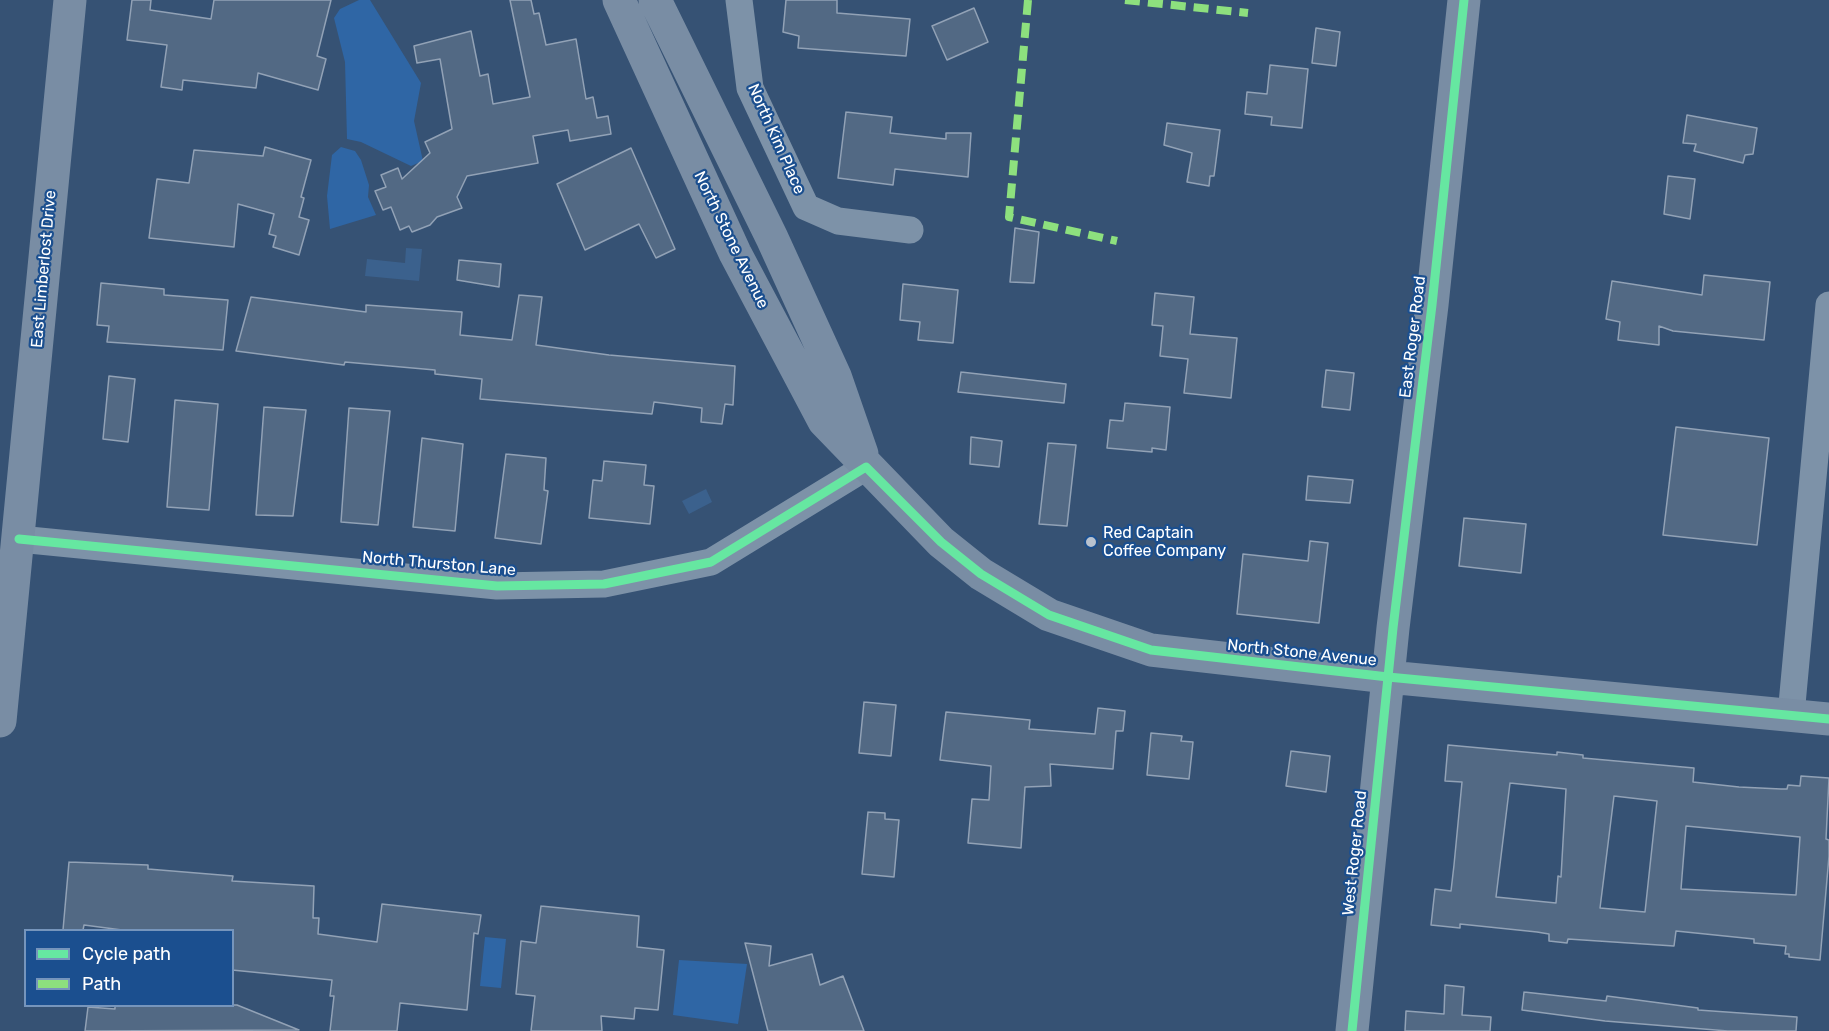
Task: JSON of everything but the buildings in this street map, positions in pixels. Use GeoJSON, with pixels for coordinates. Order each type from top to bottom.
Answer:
{"type":"FeatureCollection","features":[{"type":"Feature","properties":{"kind":"main road","name":"East Limberlost Drive"},"geometry":{"type":"LineString","coordinates":[[0,721],[4,643],[19,538],[70,0]]}},
{"type":"Feature","properties":{"kind":"main road","name":"North Stone Avenue"},"geometry":{"type":"LineString","coordinates":[[619,0],[746,274],[824,421],[941,542],[981,574],[1049,615],[1151,651],[1389,677],[1829,719]]}},
{"type":"Feature","properties":{"kind":"main road","name":"North Stone Avenue"},"geometry":{"type":"LineString","coordinates":[[655,0],[772,238],[835,376],[866,467]]}},
{"type":"Feature","properties":{"kind":"main road","name":"East Roger Road"},"geometry":{"type":"LineString","coordinates":[[1389,677],[1464,0]]}},
{"type":"Feature","properties":{"kind":"main road","name":"West Roger Road"},"geometry":{"type":"LineString","coordinates":[[1352,1031],[1389,677]]}},
{"type":"Feature","properties":{"kind":"street","name":"North Kim Place"},"geometry":{"type":"LineString","coordinates":[[739,0],[750,88],[806,207],[838,221],[910,230]]}},
{"type":"Feature","properties":{"kind":"street"},"geometry":{"type":"LineString","coordinates":[[1791,715],[1829,305]]}},
{"type":"Feature","properties":{"kind":"street","name":"North Thurston Lane"},"geometry":{"type":"LineString","coordinates":[[19,538],[497,586],[604,584],[711,562],[866,467]]}},
{"type":"Feature","properties":{"kind":"shaded area"},"geometry":{"type":"Polygon","coordinates":[[[359,0],[370,0],[421,83],[414,121],[423,161],[411,166],[361,142],[347,139],[345,62],[334,18],[340,9],[359,0]]]}},
{"type":"Feature","properties":{"kind":"shaded area"},"geometry":{"type":"Polygon","coordinates":[[[341,147],[355,151],[361,160],[369,185],[368,197],[376,215],[330,229],[327,196],[332,155],[341,147]]]}},
{"type":"Feature","properties":{"kind":"shaded area"},"geometry":{"type":"Polygon","coordinates":[[[406,248],[422,249],[419,281],[365,276],[367,259],[405,263],[406,248]]]}},
{"type":"Feature","properties":{"kind":"shaded area"},"geometry":{"type":"Polygon","coordinates":[[[706,489],[712,502],[689,514],[682,501],[706,489]]]}},
{"type":"Feature","properties":{"kind":"shaded area"},"geometry":{"type":"Polygon","coordinates":[[[485,937],[506,939],[501,988],[480,986],[485,937]]]}},
{"type":"Feature","properties":{"kind":"shaded area"},"geometry":{"type":"Polygon","coordinates":[[[679,960],[747,964],[738,1024],[673,1015],[679,960]]]}},
{"type":"Feature","properties":{"kind":"marked path"},"geometry":{"type":"LineString","coordinates":[[1028,0],[1009,217],[1117,241]]}},
{"type":"Feature","properties":{"kind":"marked path"},"geometry":{"type":"LineString","coordinates":[[1125,0],[1248,13]]}},
{"type":"Feature","properties":{"kind":"cycle path"},"geometry":{"type":"LineString","coordinates":[[1352,1031],[1393,628],[1432,305],[1464,0]]}},
{"type":"Feature","properties":{"kind":"cycle path"},"geometry":{"type":"LineString","coordinates":[[19,539],[497,586],[604,584],[711,562],[866,467],[941,542],[981,574],[1049,615],[1151,650],[1388,677],[1829,719]]}},
{"type":"Feature","properties":{"kind":"place","name":"Red Captain Coffee Company"},"geometry":{"type":"Point","coordinates":[1091,542]}}]}
